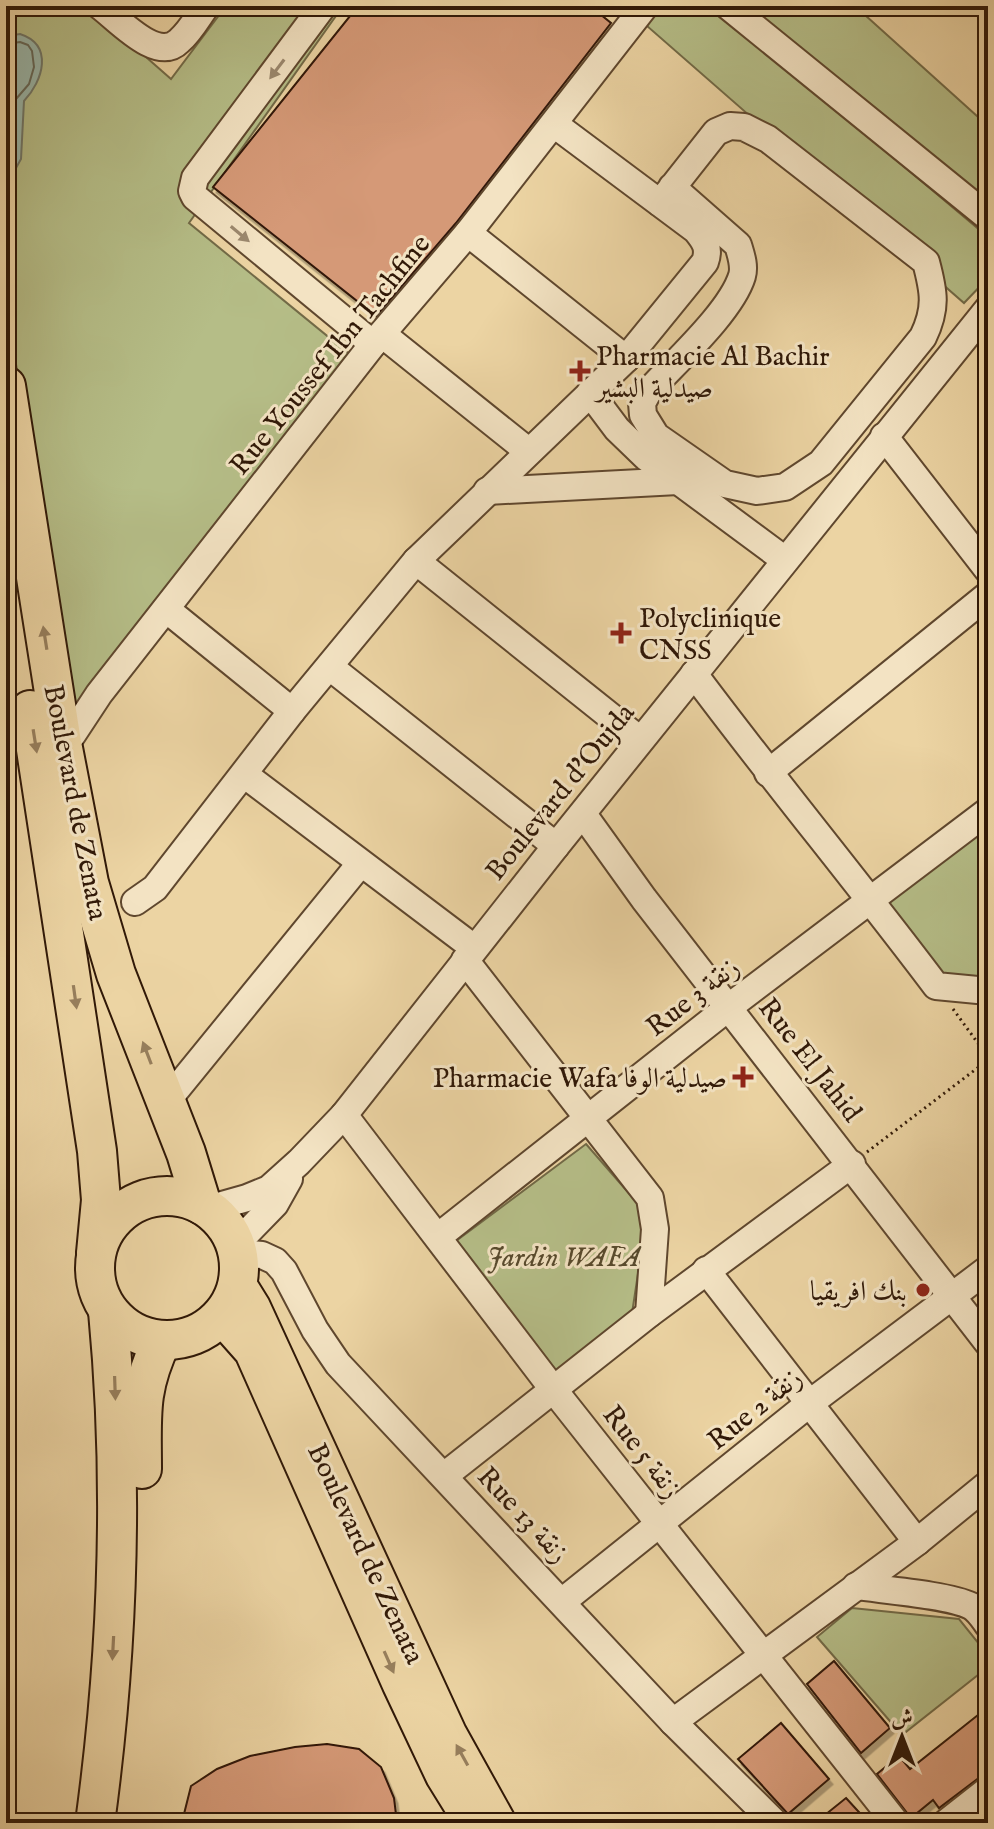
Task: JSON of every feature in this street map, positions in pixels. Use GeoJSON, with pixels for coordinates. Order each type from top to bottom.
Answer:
{"type":"FeatureCollection","features":[{"type":"Feature","properties":{"kind":"highway","name":"Boulevard de Zenata"},"geometry":{"type":"LineString","coordinates":[[6,386],[80,845],[102,930],[205,1207]]}},
{"type":"Feature","properties":{"kind":"highway","name":"Boulevard de Zenata"},"geometry":{"type":"LineString","coordinates":[[6,553],[95,1138],[101,1200],[96,1253]]}},
{"type":"Feature","properties":{"kind":"highway"},"geometry":{"type":"LineString","coordinates":[[95,1823],[105,1752],[114,1635],[116,1504],[115,1382],[108,1311],[96,1284],[96,1253],[104,1232],[118,1215],[136,1203],[158,1196],[181,1197],[205,1207],[220,1219],[237,1260],[231,1300],[220,1317],[203,1330],[184,1338],[162,1340],[132,1331],[108,1311]]}},
{"type":"Feature","properties":{"kind":"highway"},"geometry":{"type":"LineString","coordinates":[[122,1823],[137,1681],[142,1560],[142,1395],[149,1368],[162,1340]]}},
{"type":"Feature","properties":{"kind":"main road","name":"Boulevard de Zenata"},"geometry":{"type":"LineString","coordinates":[[237,1260],[254,1307],[450,1733],[500,1823]]}},
{"type":"Feature","properties":{"kind":"main road","name":"Boulevard de Zenata"},"geometry":{"type":"LineString","coordinates":[[220,1317],[251,1352],[399,1685],[442,1776],[471,1823]]}},
{"type":"Feature","properties":{"kind":"street"},"geometry":{"type":"LineString","coordinates":[[100,6],[150,45],[161,49],[180,41],[206,6]]}},
{"type":"Feature","properties":{"kind":"street"},"geometry":{"type":"LineString","coordinates":[[323,6],[195,178],[192,191],[195,197],[378,339],[528,451]]}},
{"type":"Feature","properties":{"kind":"street","name":"Rue Youssef Ibn Tachfine"},"geometry":{"type":"LineString","coordinates":[[62,743],[72,735],[99,694],[378,339],[468,233],[645,6]]}},
{"type":"Feature","properties":{"kind":"street"},"geometry":{"type":"LineString","coordinates":[[728,6],[988,217]]}},
{"type":"Feature","properties":{"kind":"street"},"geometry":{"type":"LineString","coordinates":[[554,124],[738,245],[743,273],[737,288],[714,320],[648,392],[642,403],[646,424],[656,436],[725,484],[757,491],[785,487],[821,463],[923,337],[932,319],[934,302],[926,262],[768,139],[744,127],[730,126],[716,132],[666,195]]}},
{"type":"Feature","properties":{"kind":"street"},"geometry":{"type":"LineString","coordinates":[[135,902],[155,888],[292,711],[416,561],[626,359],[698,272],[708,252],[706,242],[666,195]]}},
{"type":"Feature","properties":{"kind":"street"},"geometry":{"type":"LineString","coordinates":[[468,233],[626,359]]}},
{"type":"Feature","properties":{"kind":"street","name":"Boulevard d'Oujda"},"geometry":{"type":"LineString","coordinates":[[205,1207],[258,1195],[269,1189],[344,1115],[640,740],[988,309]]}},
{"type":"Feature","properties":{"kind":"street"},"geometry":{"type":"LineString","coordinates":[[590,393],[617,429],[678,481],[785,560]]}},
{"type":"Feature","properties":{"kind":"street"},"geometry":{"type":"LineString","coordinates":[[884,436],[988,570]]}},
{"type":"Feature","properties":{"kind":"street"},"geometry":{"type":"LineString","coordinates":[[487,491],[678,481]]}},
{"type":"Feature","properties":{"kind":"street"},"geometry":{"type":"LineString","coordinates":[[416,561],[640,740]]}},
{"type":"Feature","properties":{"kind":"street"},"geometry":{"type":"LineString","coordinates":[[768,773],[988,595]]}},
{"type":"Feature","properties":{"kind":"street"},"geometry":{"type":"LineString","coordinates":[[166,609],[292,711]]}},
{"type":"Feature","properties":{"kind":"street"},"geometry":{"type":"LineString","coordinates":[[330,667],[556,846]]}},
{"type":"Feature","properties":{"kind":"street"},"geometry":{"type":"LineString","coordinates":[[694,674],[936,986],[988,991]]}},
{"type":"Feature","properties":{"kind":"street"},"geometry":{"type":"LineString","coordinates":[[245,775],[470,954],[650,1198],[655,1229],[649,1314]]}},
{"type":"Feature","properties":{"kind":"street","name":"Rue 3 زنقة"},"geometry":{"type":"LineString","coordinates":[[439,1236],[729,1007],[988,811]]}},
{"type":"Feature","properties":{"kind":"street","name":"Rue El Jahid"},"geometry":{"type":"LineString","coordinates":[[583,814],[644,899],[988,1343]]}},
{"type":"Feature","properties":{"kind":"street"},"geometry":{"type":"LineString","coordinates":[[166,1102],[360,864]]}},
{"type":"Feature","properties":{"kind":"street","name":"Rue 5 زنقة"},"geometry":{"type":"LineString","coordinates":[[344,1115],[553,1389],[896,1823]]}},
{"type":"Feature","properties":{"kind":"street","name":"Boulevard d'Oujda"},"geometry":{"type":"LineString","coordinates":[[237,1260],[299,1162]]}},
{"type":"Feature","properties":{"kind":"street"},"geometry":{"type":"LineString","coordinates":[[444,1476],[706,1270],[852,1164]]}},
{"type":"Feature","properties":{"kind":"street","name":"Rue 13 زنقة"},"geometry":{"type":"LineString","coordinates":[[237,1260],[262,1255],[275,1261],[284,1271],[315,1330],[338,1364],[673,1722],[775,1823]]}},
{"type":"Feature","properties":{"kind":"street","name":"Rue 2 زنقة"},"geometry":{"type":"LineString","coordinates":[[563,1601],[810,1403],[988,1269]]}},
{"type":"Feature","properties":{"kind":"street"},"geometry":{"type":"LineString","coordinates":[[706,1270],[917,1542]]}},
{"type":"Feature","properties":{"kind":"street"},"geometry":{"type":"LineString","coordinates":[[673,1722],[917,1542],[988,1484]]}},
{"type":"Feature","properties":{"kind":"street"},"geometry":{"type":"LineString","coordinates":[[856,1586],[969,1605],[988,1625]]}},
{"type":"Feature","properties":{"kind":"street"},"geometry":{"type":"LineString","coordinates":[[946,1823],[988,1790]]}},
{"type":"Feature","properties":{"kind":"path"},"geometry":{"type":"LineString","coordinates":[[852,1164],[988,1059],[936,986]]}},
{"type":"Feature","properties":{"kind":"green space"},"geometry":{"type":"Polygon","coordinates":[[[6,6],[88,6],[171,79],[226,6],[343,6],[189,223],[359,362],[71,723],[6,299],[6,6]]]}},
{"type":"Feature","properties":{"kind":"green space"},"geometry":{"type":"Polygon","coordinates":[[[650,6],[713,6],[988,237],[988,278],[964,303],[639,19],[650,6]]]}},
{"type":"Feature","properties":{"kind":"green space"},"geometry":{"type":"Polygon","coordinates":[[[739,6],[855,6],[988,126],[988,213],[739,6]]]}},
{"type":"Feature","properties":{"kind":"green space"},"geometry":{"type":"Polygon","coordinates":[[[988,811],[988,999],[934,996],[871,899],[988,811]]]}},
{"type":"Feature","properties":{"kind":"green space","name":"Jardin WAFA"},"geometry":{"type":"Polygon","coordinates":[[[586,1144],[647,1214],[631,1320],[561,1377],[456,1241],[586,1144]]]}},
{"type":"Feature","properties":{"kind":"green space"},"geometry":{"type":"Polygon","coordinates":[[[852,1608],[959,1619],[988,1655],[988,1667],[902,1735],[817,1637],[852,1608]]]}},
{"type":"Feature","properties":{"kind":"water"},"geometry":{"type":"Polygon","coordinates":[[[20,34],[38,46],[42,64],[36,84],[24,101],[21,159],[16,168],[6,168],[6,36],[20,34]]]}},
{"type":"Feature","properties":{"kind":"building"},"geometry":{"type":"Polygon","coordinates":[[[358,6],[590,6],[611,23],[456,223],[376,316],[213,187],[358,6]]]}},
{"type":"Feature","properties":{"kind":"building"},"geometry":{"type":"Polygon","coordinates":[[[834,1661],[890,1728],[861,1753],[807,1684],[834,1661]]]}},
{"type":"Feature","properties":{"kind":"building"},"geometry":{"type":"Polygon","coordinates":[[[988,1707],[988,1771],[939,1808],[933,1800],[911,1818],[877,1774],[899,1756],[910,1769],[988,1707]]]}},
{"type":"Feature","properties":{"kind":"building"},"geometry":{"type":"Polygon","coordinates":[[[781,1723],[829,1779],[788,1814],[738,1759],[781,1723]]]}},
{"type":"Feature","properties":{"kind":"building"},"geometry":{"type":"Polygon","coordinates":[[[327,1744],[359,1749],[381,1767],[394,1798],[397,1823],[186,1823],[184,1814],[191,1786],[217,1769],[250,1756],[327,1744]]]}},
{"type":"Feature","properties":{"kind":"building"},"geometry":{"type":"Polygon","coordinates":[[[846,1798],[869,1823],[815,1823],[846,1798]]]}},
{"type":"Feature","properties":{"kind":"place","name":"Pharmacie Al Bachir صيدلية البشير"},"geometry":{"type":"Point","coordinates":[580,371]}},
{"type":"Feature","properties":{"kind":"place","name":"Polyclinique CNSS"},"geometry":{"type":"Point","coordinates":[621,633]}},
{"type":"Feature","properties":{"kind":"place","name":"Pharmacie Wafa صيدلية الوفا"},"geometry":{"type":"Point","coordinates":[743,1077]}},
{"type":"Feature","properties":{"kind":"place","name":"بنك افريقيا"},"geometry":{"type":"Point","coordinates":[923,1290]}}]}
